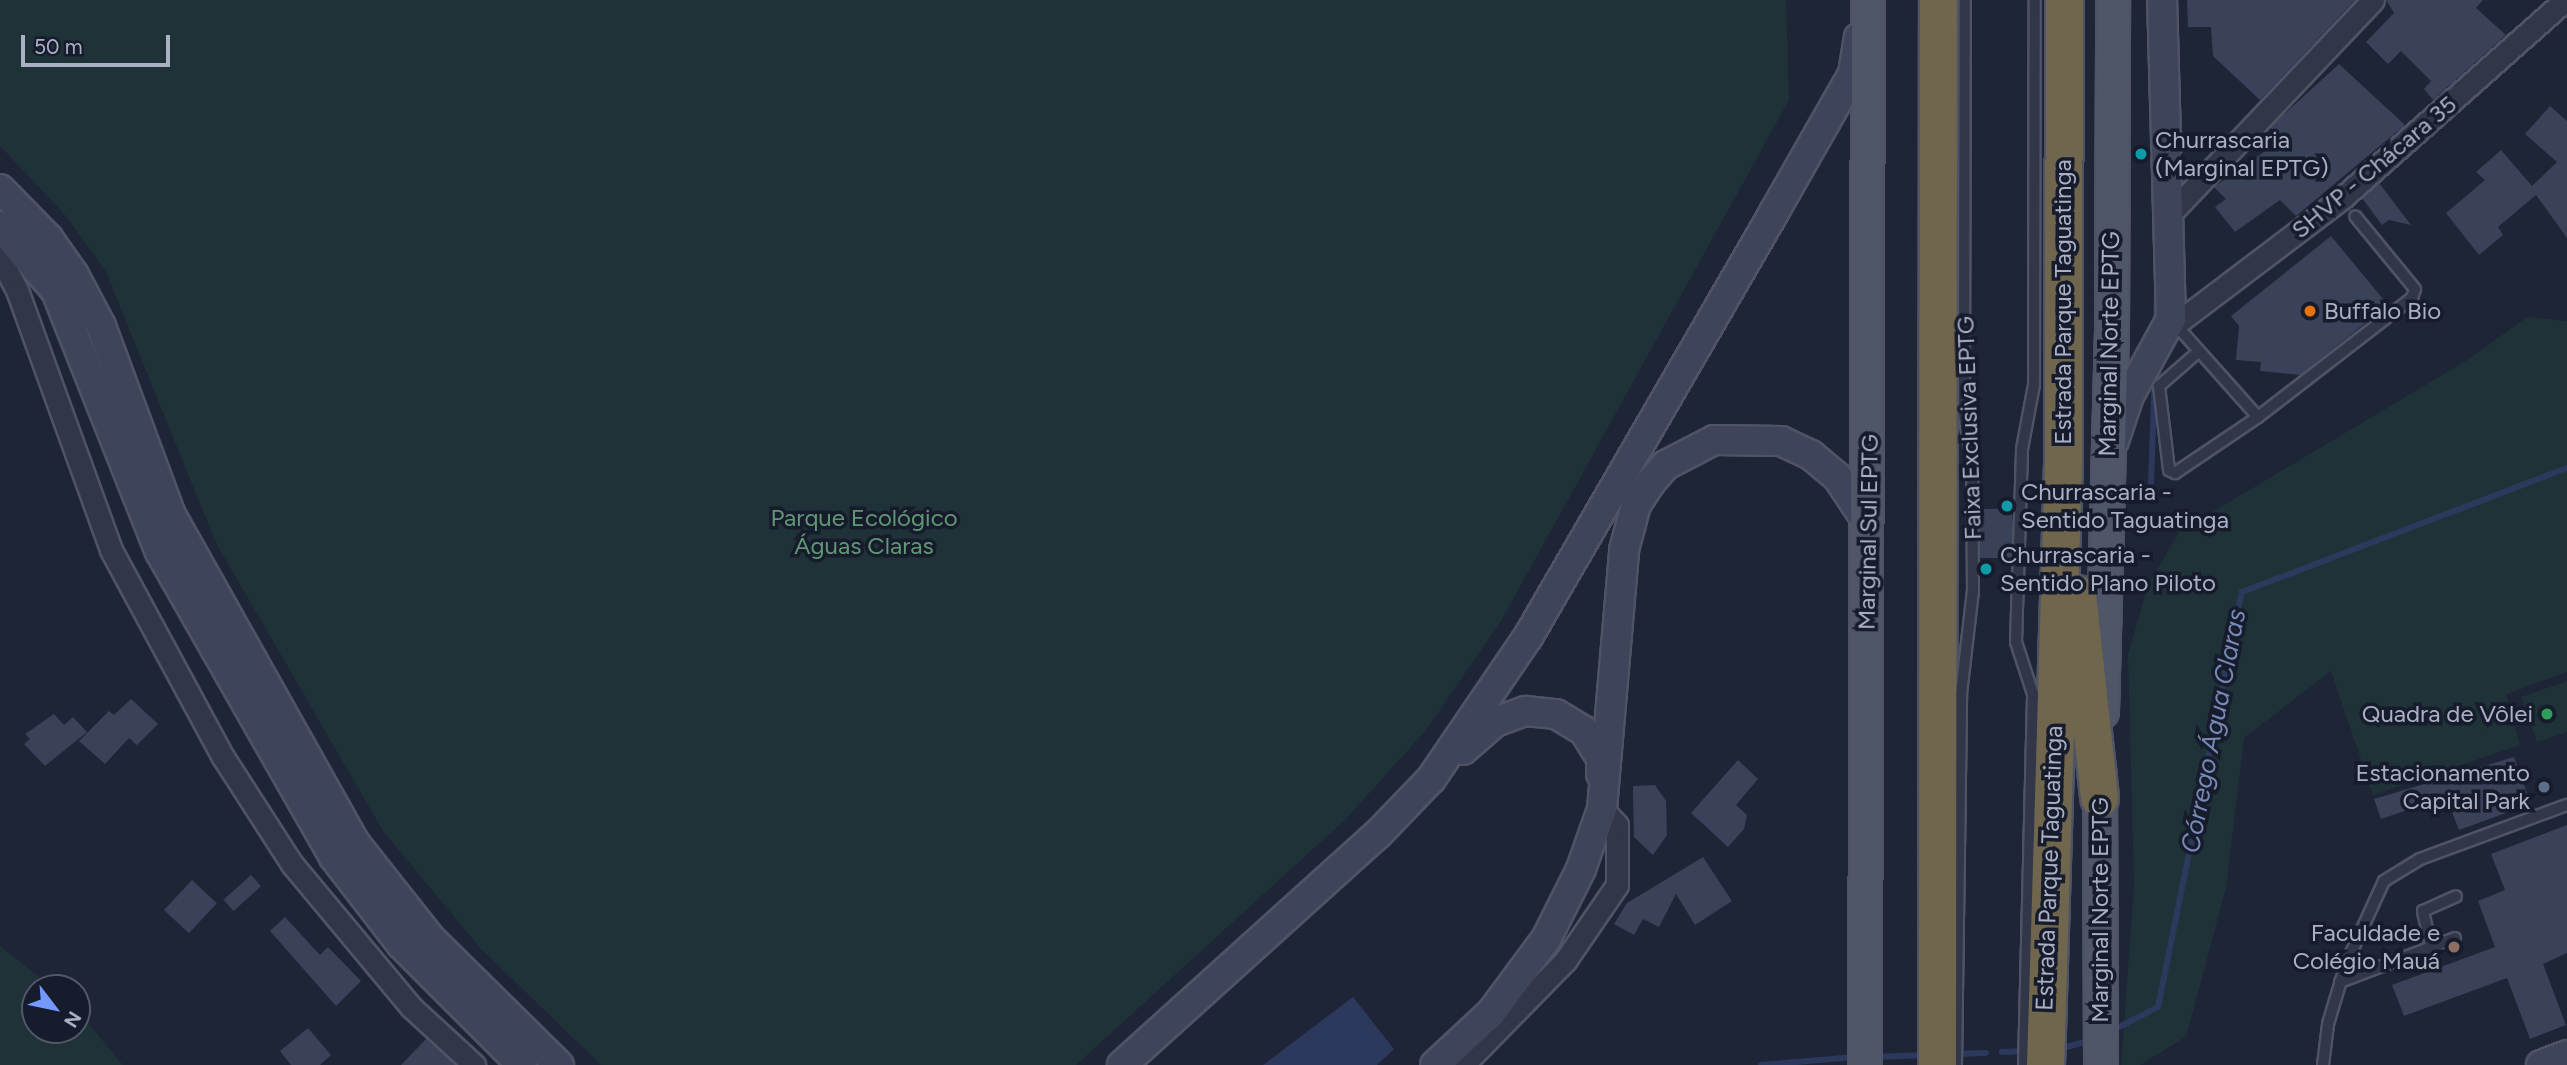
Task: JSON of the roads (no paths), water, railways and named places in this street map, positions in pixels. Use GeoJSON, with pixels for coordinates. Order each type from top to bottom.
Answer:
{"type":"FeatureCollection","features":[{"type":"Feature","properties":{"kind":"highway"},"geometry":{"type":"LineString","coordinates":[[1937,1065],[1947,1009],[1938,0]]}},
{"type":"Feature","properties":{"kind":"highway","name":"Estrada Parque Taguatinga"},"geometry":{"type":"LineString","coordinates":[[2045,1065],[2034,1020],[2063,462],[2064,0]]}},
{"type":"Feature","properties":{"kind":"highway"},"geometry":{"type":"LineString","coordinates":[[2063,462],[2099,798]]}},
{"type":"Feature","properties":{"kind":"main road","name":"Marginal Sul EPTG"},"geometry":{"type":"LineString","coordinates":[[1866,0],[1871,387],[1866,520],[1866,1065]]}},
{"type":"Feature","properties":{"kind":"main road","name":"Marginal Norte EPTG"},"geometry":{"type":"LineString","coordinates":[[2101,1065],[2099,798],[2108,458],[2113,0]]}},
{"type":"Feature","properties":{"kind":"street"},"geometry":{"type":"LineString","coordinates":[[1431,779],[1528,638],[1853,74],[1866,0]]}},
{"type":"Feature","properties":{"kind":"street"},"geometry":{"type":"LineString","coordinates":[[2162,0],[2165,219],[2173,327]]}},
{"type":"Feature","properties":{"kind":"street"},"geometry":{"type":"LineString","coordinates":[[2165,219],[2373,0]]}},
{"type":"Feature","properties":{"kind":"street","name":"SHVP - Chácara 35"},"geometry":{"type":"LineString","coordinates":[[2108,458],[2129,396],[2173,327],[2341,199],[2565,0]]}},
{"type":"Feature","properties":{"kind":"street"},"geometry":{"type":"LineString","coordinates":[[0,189],[48,238],[74,275],[101,326],[171,515],[355,843],[430,938],[559,1065]]}},
{"type":"Feature","properties":{"kind":"street"},"geometry":{"type":"LineString","coordinates":[[0,226],[56,291],[160,552],[314,825],[401,944],[522,1065]]}},
{"type":"Feature","properties":{"kind":"street"},"geometry":{"type":"LineString","coordinates":[[0,258],[17,290],[111,550],[223,757],[301,874],[411,1007],[474,1065]]}},
{"type":"Feature","properties":{"kind":"street"},"geometry":{"type":"LineString","coordinates":[[1435,1065],[1491,1013],[1546,939],[1581,869],[1602,809],[1624,550],[1636,505],[1666,465],[1714,440],[1781,441],[1811,455],[1838,478],[1866,520]]}},
{"type":"Feature","properties":{"kind":"street"},"geometry":{"type":"LineString","coordinates":[[1122,1065],[1378,834],[1431,779],[1495,722],[1526,711],[1556,714],[1584,731],[1601,758],[1602,809],[1617,825],[1617,885],[1565,961],[1463,1065]]}},
{"type":"Feature","properties":{"kind":"street"},"geometry":{"type":"LineString","coordinates":[[2541,1065],[2567,1055]]}},
{"type":"Feature","properties":{"kind":"lane","name":"Faixa Exclusiva EPTG"},"geometry":{"type":"LineString","coordinates":[[1956,1065],[1947,1009],[1961,694],[1973,591],[1972,462],[1964,412],[1965,0]]}},
{"type":"Feature","properties":{"kind":"lane","name":"Faixa Exclusiva EPTG"},"geometry":{"type":"LineString","coordinates":[[2024,1065],[2034,1020],[2033,694],[2016,642],[2022,449],[2034,385],[2035,0]]}},
{"type":"Feature","properties":{"kind":"lane","name":"SHVP - Chácara 35"},"geometry":{"type":"LineString","coordinates":[[2258,417],[2412,299],[2415,289],[2355,216]]}},
{"type":"Feature","properties":{"kind":"lane"},"geometry":{"type":"LineString","coordinates":[[2173,327],[2197,352],[2258,417],[2175,473],[2169,470],[2160,386],[2197,352]]}},
{"type":"Feature","properties":{"kind":"lane"},"geometry":{"type":"LineString","coordinates":[[2323,1065],[2340,982],[2384,881],[2420,859],[2567,804]]}},
{"type":"Feature","properties":{"kind":"lane"},"geometry":{"type":"LineString","coordinates":[[2431,946],[2423,911],[2456,896]]}},
{"type":"Feature","properties":{"kind":"lane"},"geometry":{"type":"LineString","coordinates":[[2340,982],[2455,938]]}},
{"type":"Feature","properties":{"kind":"water"},"geometry":{"type":"Polygon","coordinates":[[[1353,997],[1394,1049],[1377,1065],[1263,1065],[1353,997]]]}},
{"type":"Feature","properties":{"kind":"waterway"},"geometry":{"type":"LineString","coordinates":[[2156,320],[2157,297]]}},
{"type":"Feature","properties":{"kind":"waterway"},"geometry":{"type":"LineString","coordinates":[[2151,482],[2155,372]]}},
{"type":"Feature","properties":{"kind":"waterway","name":"Córrego Água Claras"},"geometry":{"type":"LineString","coordinates":[[2111,1031],[2158,1007],[2242,592],[2567,468]]}},
{"type":"Feature","properties":{"kind":"waterway","name":"Córrego Água Claras"},"geometry":{"type":"LineString","coordinates":[[2056,1050],[2092,1040]]}},
{"type":"Feature","properties":{"kind":"waterway","name":"Córrego Água Claras"},"geometry":{"type":"LineString","coordinates":[[2002,1052],[2028,1051]]}},
{"type":"Feature","properties":{"kind":"waterway","name":"Córrego Água Claras"},"geometry":{"type":"LineString","coordinates":[[1954,1054],[1986,1053]]}},
{"type":"Feature","properties":{"kind":"waterway","name":"Córrego Água Claras"},"geometry":{"type":"LineString","coordinates":[[1874,1057],[1926,1055]]}},
{"type":"Feature","properties":{"kind":"waterway","name":"Córrego Água Claras"},"geometry":{"type":"LineString","coordinates":[[1761,1065],[1856,1057]]}},
{"type":"Feature","properties":{"kind":"place","name":"Churrascaria (Marginal EPTG)"},"geometry":{"type":"Point","coordinates":[2141,154]}},
{"type":"Feature","properties":{"kind":"place","name":"Buffalo Bio"},"geometry":{"type":"Point","coordinates":[2310,311]}},
{"type":"Feature","properties":{"kind":"place","name":"Churrascaria - Sentido Taguatinga"},"geometry":{"type":"Point","coordinates":[2007,506]}},
{"type":"Feature","properties":{"kind":"place","name":"Churrascaria - Sentido Plano Piloto"},"geometry":{"type":"Point","coordinates":[1986,569]}},
{"type":"Feature","properties":{"kind":"place","name":"Quadra de Vôlei"},"geometry":{"type":"Point","coordinates":[2547,714]}},
{"type":"Feature","properties":{"kind":"place","name":"Estacionamento Capital Park"},"geometry":{"type":"Point","coordinates":[2544,787]}},
{"type":"Feature","properties":{"kind":"place","name":"Faculdade e Colégio Mauá"},"geometry":{"type":"Point","coordinates":[2454,947]}},
{"type":"Feature","properties":{"kind":"park label","name":"Parque Ecológico Águas Claras"},"geometry":{"type":"Point","coordinates":[864,532]}}]}
